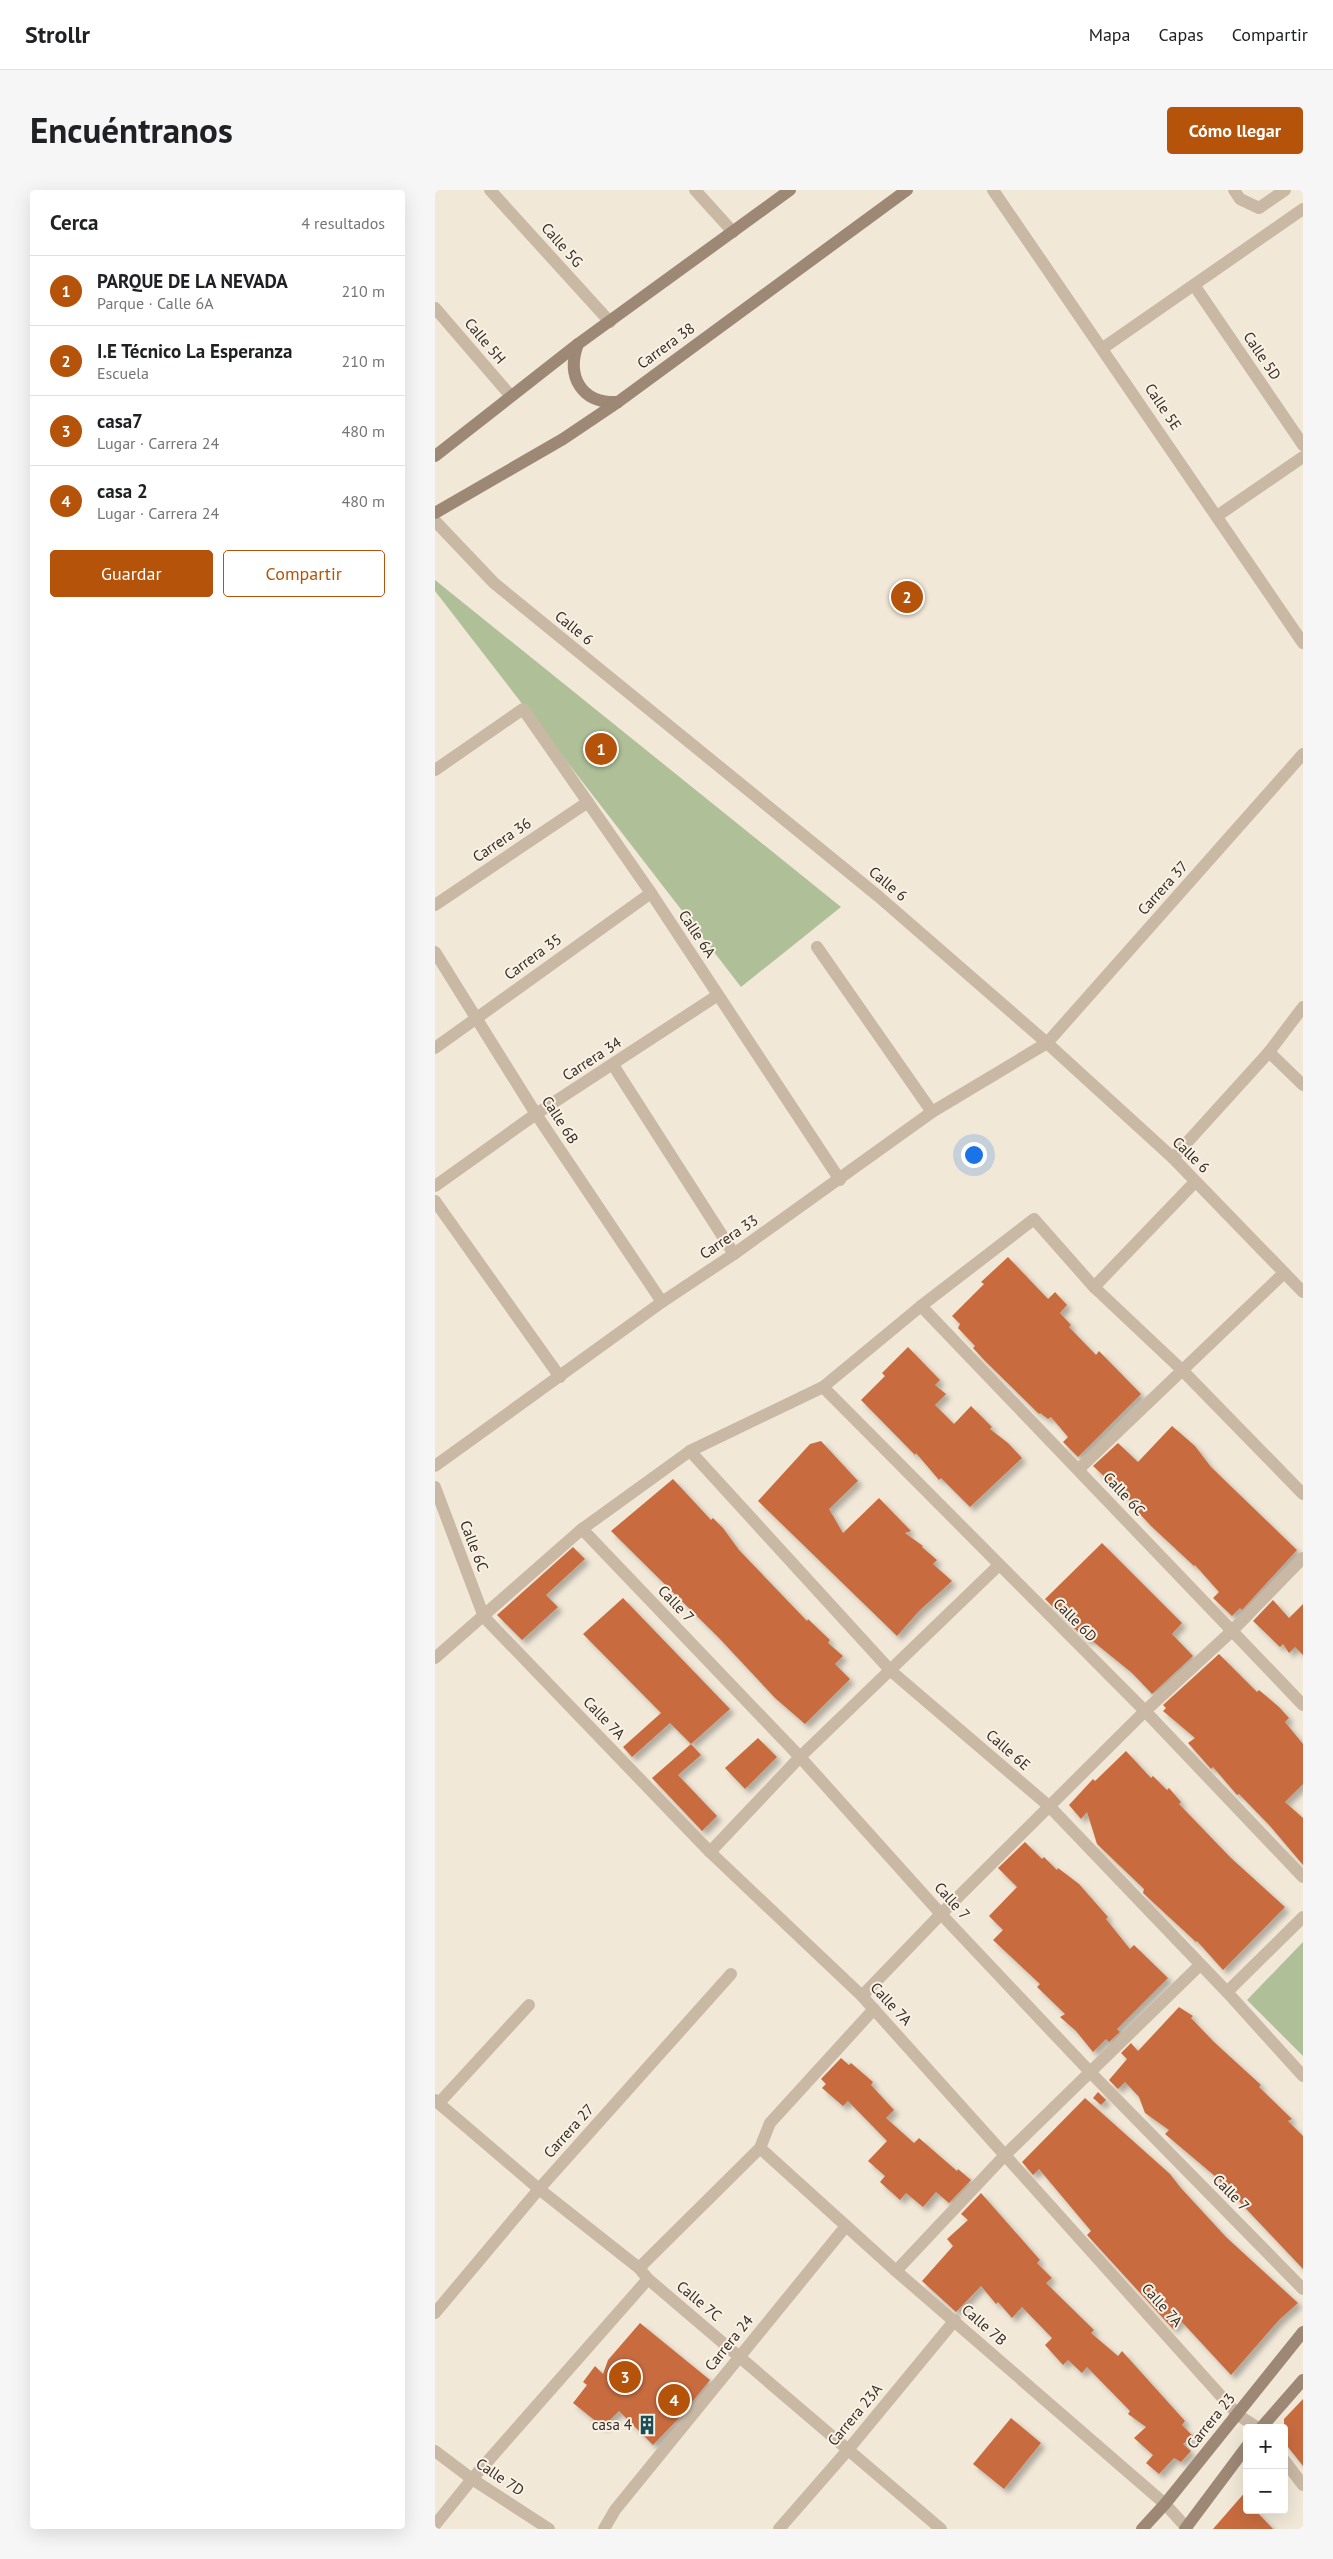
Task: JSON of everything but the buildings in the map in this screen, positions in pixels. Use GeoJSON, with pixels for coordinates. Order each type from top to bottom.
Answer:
{"type":"FeatureCollection","features":[{"type":"Feature","properties":{"kind":"street","name":"Calle 5G"},"geometry":{"type":"LineString","coordinates":[[490,190],[610,322]]}},
{"type":"Feature","properties":{"kind":"street"},"geometry":{"type":"LineString","coordinates":[[695,190],[733,232]]}},
{"type":"Feature","properties":{"kind":"street"},"geometry":{"type":"LineString","coordinates":[[435,456],[510,395],[578,344],[790,190]]}},
{"type":"Feature","properties":{"kind":"street","name":"Carrera 38"},"geometry":{"type":"LineString","coordinates":[[435,514],[563,439],[618,402],[907,190]]}},
{"type":"Feature","properties":{"kind":"street","name":"Calle 5E"},"geometry":{"type":"LineString","coordinates":[[993,190],[1103,348],[1303,643]]}},
{"type":"Feature","properties":{"kind":"street"},"geometry":{"type":"LineString","coordinates":[[1234,190],[1240,199],[1259,208],[1285,190]]}},
{"type":"Feature","properties":{"kind":"street"},"geometry":{"type":"LineString","coordinates":[[1103,348],[1303,210]]}},
{"type":"Feature","properties":{"kind":"street","name":"Calle 5D"},"geometry":{"type":"LineString","coordinates":[[1194,285],[1303,445]]}},
{"type":"Feature","properties":{"kind":"street","name":"Calle 5H"},"geometry":{"type":"LineString","coordinates":[[435,308],[510,395]]}},
{"type":"Feature","properties":{"kind":"street"},"geometry":{"type":"LineString","coordinates":[[578,344],[573,358],[574,372],[580,386],[590,397],[604,403],[618,402]]}},
{"type":"Feature","properties":{"kind":"street"},"geometry":{"type":"LineString","coordinates":[[1217,516],[1303,457]]}},
{"type":"Feature","properties":{"kind":"street","name":"Calle 6"},"geometry":{"type":"LineString","coordinates":[[435,521],[494,583],[878,896],[1047,1043],[1173,1158],[1303,1292]]}},
{"type":"Feature","properties":{"kind":"street","name":"Calle 6A"},"geometry":{"type":"LineString","coordinates":[[438,763],[523,709],[651,893],[840,1180]]}},
{"type":"Feature","properties":{"kind":"street","name":"Carrera 37"},"geometry":{"type":"LineString","coordinates":[[1047,1043],[1303,754]]}},
{"type":"Feature","properties":{"kind":"street","name":"Carrera 36"},"geometry":{"type":"LineString","coordinates":[[435,905],[588,802]]}},
{"type":"Feature","properties":{"kind":"street","name":"Carrera 35"},"geometry":{"type":"LineString","coordinates":[[435,1048],[651,893]]}},
{"type":"Feature","properties":{"kind":"street"},"geometry":{"type":"LineString","coordinates":[[817,947],[932,1112]]}},
{"type":"Feature","properties":{"kind":"street","name":"Calle 6B"},"geometry":{"type":"LineString","coordinates":[[435,952],[535,1114],[662,1302]]}},
{"type":"Feature","properties":{"kind":"street","name":"Carrera 34"},"geometry":{"type":"LineString","coordinates":[[435,1186],[535,1114],[718,995]]}},
{"type":"Feature","properties":{"kind":"street"},"geometry":{"type":"LineString","coordinates":[[1173,1158],[1269,1052],[1303,1007]]}},
{"type":"Feature","properties":{"kind":"street","name":"Carrera 33"},"geometry":{"type":"LineString","coordinates":[[435,1466],[662,1302],[840,1180],[932,1112],[1047,1043]]}},
{"type":"Feature","properties":{"kind":"street"},"geometry":{"type":"LineString","coordinates":[[1269,1052],[1303,1085]]}},
{"type":"Feature","properties":{"kind":"street"},"geometry":{"type":"LineString","coordinates":[[613,1065],[734,1254]]}},
{"type":"Feature","properties":{"kind":"street"},"geometry":{"type":"LineString","coordinates":[[1095,1287],[1195,1182]]}},
{"type":"Feature","properties":{"kind":"street"},"geometry":{"type":"LineString","coordinates":[[435,1201],[560,1377]]}},
{"type":"Feature","properties":{"kind":"street"},"geometry":{"type":"LineString","coordinates":[[435,1658],[582,1529],[690,1451],[823,1387],[921,1306],[1034,1219],[1095,1287],[1182,1370],[1303,1494]]}},
{"type":"Feature","properties":{"kind":"street"},"geometry":{"type":"LineString","coordinates":[[1079,1469],[1284,1273]]}},
{"type":"Feature","properties":{"kind":"street","name":"Calle 6C"},"geometry":{"type":"LineString","coordinates":[[921,1306],[1303,1705]]}},
{"type":"Feature","properties":{"kind":"street","name":"Calle 6D"},"geometry":{"type":"LineString","coordinates":[[823,1387],[998,1566],[1145,1711],[1303,1877]]}},
{"type":"Feature","properties":{"kind":"street","name":"Calle 6E"},"geometry":{"type":"LineString","coordinates":[[690,1451],[891,1671],[1050,1807],[1227,1992],[1303,2076]]}},
{"type":"Feature","properties":{"kind":"street","name":"Calle 6C"},"geometry":{"type":"LineString","coordinates":[[435,1487],[483,1617]]}},
{"type":"Feature","properties":{"kind":"street","name":"Calle 7"},"geometry":{"type":"LineString","coordinates":[[582,1529],[800,1757],[941,1914],[1091,2073],[1303,2289]]}},
{"type":"Feature","properties":{"kind":"street"},"geometry":{"type":"LineString","coordinates":[[862,1996],[941,1914],[1145,1711],[1232,1631],[1303,1558]]}},
{"type":"Feature","properties":{"kind":"street"},"geometry":{"type":"LineString","coordinates":[[710,1852],[800,1757],[998,1566]]}},
{"type":"Feature","properties":{"kind":"street","name":"Calle 7A"},"geometry":{"type":"LineString","coordinates":[[483,1617],[710,1852],[862,1996],[1238,2414],[1253,2424]]}},
{"type":"Feature","properties":{"kind":"street"},"geometry":{"type":"LineString","coordinates":[[1227,1992],[1303,1917]]}},
{"type":"Feature","properties":{"kind":"street"},"geometry":{"type":"LineString","coordinates":[[896,2272],[1006,2154],[1200,1965]]}},
{"type":"Feature","properties":{"kind":"street","name":"Carrera 27"},"geometry":{"type":"LineString","coordinates":[[435,2313],[539,2189],[731,1974]]}},
{"type":"Feature","properties":{"kind":"street"},"geometry":{"type":"LineString","coordinates":[[437,2101],[529,2004]]}},
{"type":"Feature","properties":{"kind":"street"},"geometry":{"type":"LineString","coordinates":[[639,2268],[760,2148],[770,2123],[874,2009]]}},
{"type":"Feature","properties":{"kind":"street","name":"Calle 7C"},"geometry":{"type":"LineString","coordinates":[[437,2101],[539,2189],[639,2268],[648,2279],[847,2451],[941,2529]]}},
{"type":"Feature","properties":{"kind":"street","name":"Calle 7B"},"geometry":{"type":"LineString","coordinates":[[760,2148],[896,2272],[955,2320],[1165,2504],[1186,2528]]}},
{"type":"Feature","properties":{"kind":"street","name":"Carrera 24"},"geometry":{"type":"LineString","coordinates":[[604,2529],[615,2510],[846,2226]]}},
{"type":"Feature","properties":{"kind":"street"},"geometry":{"type":"LineString","coordinates":[[435,2524],[472,2479],[648,2279]]}},
{"type":"Feature","properties":{"kind":"street","name":"Carrera 23A"},"geometry":{"type":"LineString","coordinates":[[779,2529],[847,2451],[955,2320]]}},
{"type":"Feature","properties":{"kind":"street","name":"Carrera 23"},"geometry":{"type":"LineString","coordinates":[[1142,2529],[1165,2504],[1303,2332]]}},
{"type":"Feature","properties":{"kind":"street"},"geometry":{"type":"LineString","coordinates":[[1263,2424],[1303,2380]]}},
{"type":"Feature","properties":{"kind":"street","name":"Calle 7D"},"geometry":{"type":"LineString","coordinates":[[435,2451],[472,2479],[549,2529]]}},
{"type":"Feature","properties":{"kind":"street"},"geometry":{"type":"LineString","coordinates":[[1186,2528],[1243,2451]]}},
{"type":"Feature","properties":{"kind":"street"},"geometry":{"type":"LineString","coordinates":[[1288,2465],[1303,2485]]}},
{"type":"Feature","properties":{"kind":"green space"},"geometry":{"type":"Polygon","coordinates":[[[435,580],[841,907],[741,987],[435,591],[435,580]]]}},
{"type":"Feature","properties":{"kind":"green space"},"geometry":{"type":"Polygon","coordinates":[[[1303,1942],[1303,2056],[1247,2000],[1303,1942]]]}},
{"type":"Feature","properties":{"kind":"place","name":"I.E Técnico La Esperanza"},"geometry":{"type":"Point","coordinates":[907,597]}},
{"type":"Feature","properties":{"kind":"place","name":"PARQUE DE LA NEVADA"},"geometry":{"type":"Point","coordinates":[601,749]}},
{"type":"Feature","properties":{"kind":"place","name":"casa7"},"geometry":{"type":"Point","coordinates":[625,2377]}},
{"type":"Feature","properties":{"kind":"place","name":"casa 2"},"geometry":{"type":"Point","coordinates":[674,2400]}},
{"type":"Feature","properties":{"kind":"place","name":"casa 4"},"geometry":{"type":"Point","coordinates":[647,2425]}}]}
